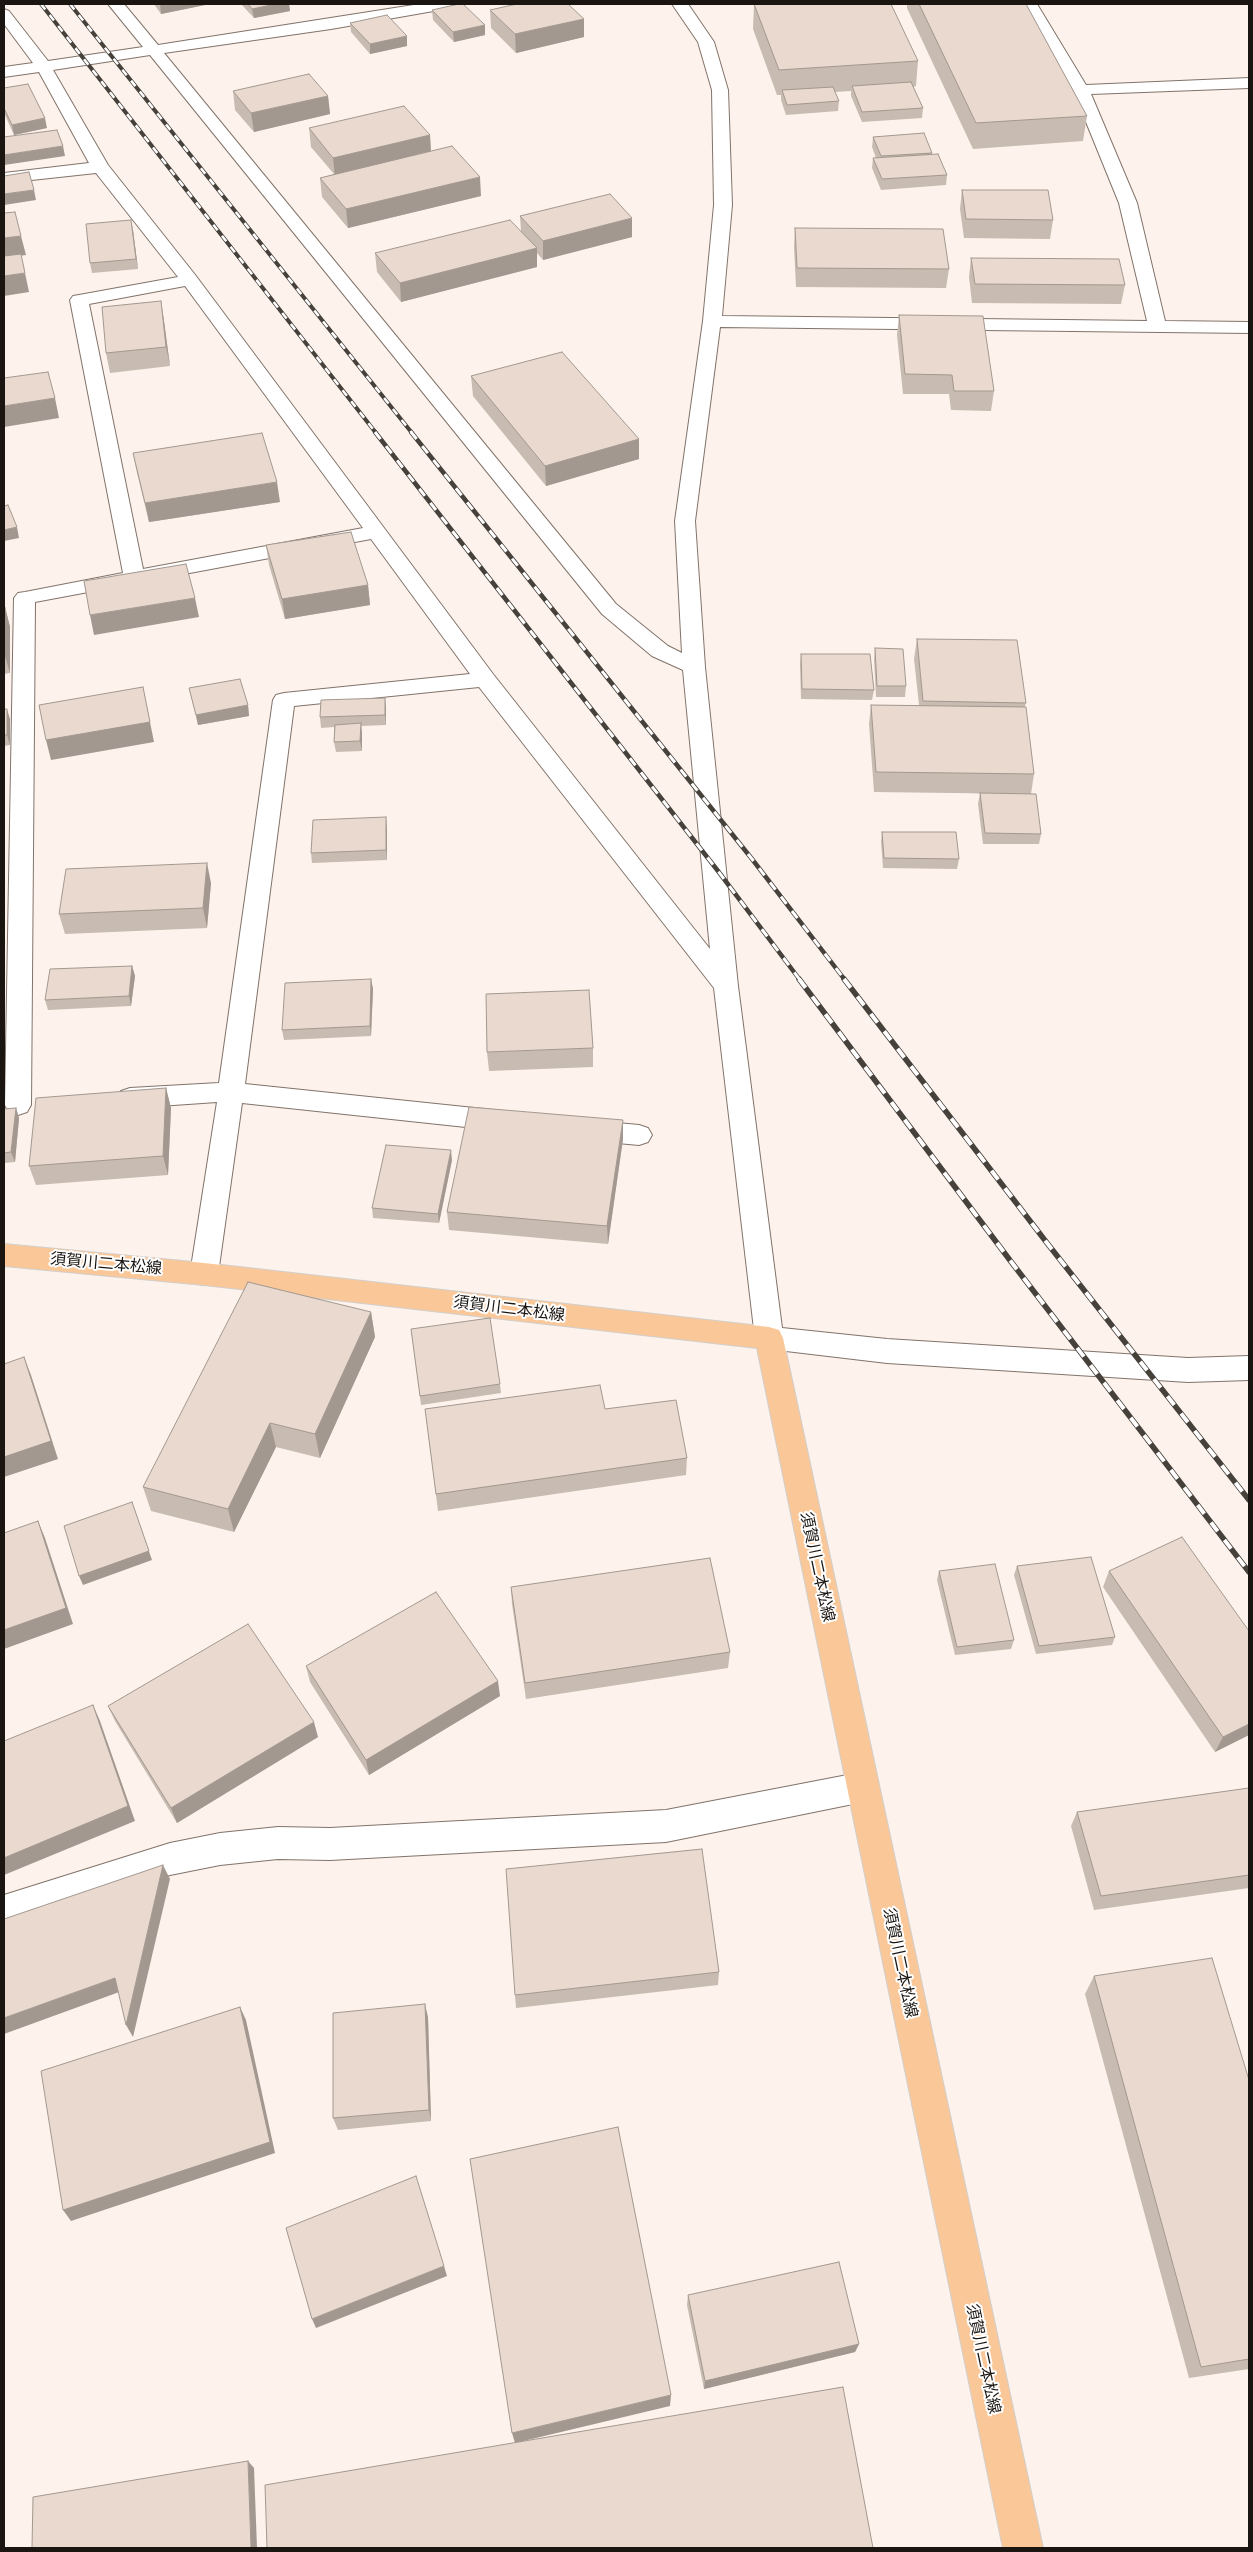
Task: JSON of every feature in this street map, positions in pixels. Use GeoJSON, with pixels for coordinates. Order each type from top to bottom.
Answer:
{"type":"FeatureCollection","features":[{"type":"Feature","properties":{"kind":"main road","name":"須賀川二本松線"},"geometry":{"type":"LineString","coordinates":[[4,1255],[204,1274],[769,1338],[1023,2548]]}},
{"type":"Feature","properties":{"kind":"street"},"geometry":{"type":"LineString","coordinates":[[116,4],[609,609],[660,651],[694,667]]}},
{"type":"Feature","properties":{"kind":"street"},"geometry":{"type":"LineString","coordinates":[[4,72],[152,50],[327,17],[444,4]]}},
{"type":"Feature","properties":{"kind":"street"},"geometry":{"type":"LineString","coordinates":[[680,4],[706,42],[720,90],[723,206],[712,321],[685,522],[694,667],[726,986],[769,1338],[888,1351],[1102,1365],[1188,1370],[1249,1368]]}},
{"type":"Feature","properties":{"kind":"street"},"geometry":{"type":"LineString","coordinates":[[1029,4],[1081,90],[1128,203],[1157,325]]}},
{"type":"Feature","properties":{"kind":"street"},"geometry":{"type":"LineString","coordinates":[[4,14],[44,67],[100,166],[190,280],[485,679],[726,986]]}},
{"type":"Feature","properties":{"kind":"street"},"geometry":{"type":"LineString","coordinates":[[1081,90],[1249,83]]}},
{"type":"Feature","properties":{"kind":"street"},"geometry":{"type":"LineString","coordinates":[[4,178],[100,166]]}},
{"type":"Feature","properties":{"kind":"street"},"geometry":{"type":"LineString","coordinates":[[134,576],[79,300],[190,280]]}},
{"type":"Feature","properties":{"kind":"street"},"geometry":{"type":"LineString","coordinates":[[712,321],[1157,325],[1249,328]]}},
{"type":"Feature","properties":{"kind":"street"},"geometry":{"type":"LineString","coordinates":[[20,1104],[25,598],[376,532]]}},
{"type":"Feature","properties":{"kind":"street"},"geometry":{"type":"LineString","coordinates":[[204,1274],[231,1092],[284,700],[485,679]]}},
{"type":"Feature","properties":{"kind":"street"},"geometry":{"type":"LineString","coordinates":[[105,1100],[231,1092],[530,1124]]}},
{"type":"Feature","properties":{"kind":"street"},"geometry":{"type":"LineString","coordinates":[[559,1127],[639,1135]]}},
{"type":"Feature","properties":{"kind":"street"},"geometry":{"type":"LineString","coordinates":[[4,1911],[170,1859],[220,1849],[278,1843],[330,1844],[666,1826],[863,1787]]}},
{"type":"Feature","properties":{"kind":"building"},"geometry":{"type":"Polygon","coordinates":[[[248,4],[276,4],[252,9],[248,4]]]}},
{"type":"Feature","properties":{"kind":"building"},"geometry":{"type":"Polygon","coordinates":[[[463,4],[485,25],[453,32],[432,10],[463,4]]]}},
{"type":"Feature","properties":{"kind":"building"},"geometry":{"type":"Polygon","coordinates":[[[517,4],[568,4],[584,19],[515,34],[490,10],[517,4]]]}},
{"type":"Feature","properties":{"kind":"building"},"geometry":{"type":"Polygon","coordinates":[[[754,4],[891,4],[918,61],[779,70],[754,4]]]}},
{"type":"Feature","properties":{"kind":"building"},"geometry":{"type":"Polygon","coordinates":[[[919,4],[1026,4],[1087,116],[976,123],[919,4]]]}},
{"type":"Feature","properties":{"kind":"building"},"geometry":{"type":"Polygon","coordinates":[[[387,15],[407,36],[370,44],[350,23],[387,15]]]}},
{"type":"Feature","properties":{"kind":"building"},"geometry":{"type":"Polygon","coordinates":[[[309,74],[328,96],[251,113],[233,91],[309,74]]]}},
{"type":"Feature","properties":{"kind":"building"},"geometry":{"type":"Polygon","coordinates":[[[911,82],[923,108],[862,112],[852,86],[911,82]]]}},
{"type":"Feature","properties":{"kind":"building"},"geometry":{"type":"Polygon","coordinates":[[[28,84],[45,118],[12,125],[4,108],[4,88],[28,84]]]}},
{"type":"Feature","properties":{"kind":"building"},"geometry":{"type":"Polygon","coordinates":[[[833,87],[839,101],[787,105],[782,90],[833,87]]]}},
{"type":"Feature","properties":{"kind":"building"},"geometry":{"type":"Polygon","coordinates":[[[404,106],[430,135],[333,158],[309,128],[404,106]]]}},
{"type":"Feature","properties":{"kind":"building"},"geometry":{"type":"Polygon","coordinates":[[[57,130],[63,146],[4,155],[4,137],[57,130]]]}},
{"type":"Feature","properties":{"kind":"building"},"geometry":{"type":"Polygon","coordinates":[[[924,133],[932,153],[881,156],[873,137],[924,133]]]}},
{"type":"Feature","properties":{"kind":"building"},"geometry":{"type":"Polygon","coordinates":[[[452,146],[480,177],[346,209],[320,178],[452,146]]]}},
{"type":"Feature","properties":{"kind":"building"},"geometry":{"type":"Polygon","coordinates":[[[938,154],[947,175],[882,179],[873,158],[938,154]]]}},
{"type":"Feature","properties":{"kind":"building"},"geometry":{"type":"Polygon","coordinates":[[[29,172],[34,190],[4,194],[4,176],[29,172]]]}},
{"type":"Feature","properties":{"kind":"building"},"geometry":{"type":"Polygon","coordinates":[[[962,190],[1048,190],[1053,220],[966,219],[962,190]]]}},
{"type":"Feature","properties":{"kind":"building"},"geometry":{"type":"Polygon","coordinates":[[[610,194],[632,218],[543,241],[520,216],[610,194]]]}},
{"type":"Feature","properties":{"kind":"building"},"geometry":{"type":"Polygon","coordinates":[[[15,212],[21,236],[4,238],[4,213],[15,212]]]}},
{"type":"Feature","properties":{"kind":"building"},"geometry":{"type":"Polygon","coordinates":[[[131,220],[136,259],[90,263],[86,224],[131,220]]]}},
{"type":"Feature","properties":{"kind":"building"},"geometry":{"type":"Polygon","coordinates":[[[510,220],[537,248],[400,283],[375,253],[510,220]]]}},
{"type":"Feature","properties":{"kind":"building"},"geometry":{"type":"Polygon","coordinates":[[[795,228],[943,229],[949,269],[797,268],[795,228]]]}},
{"type":"Feature","properties":{"kind":"building"},"geometry":{"type":"Polygon","coordinates":[[[21,254],[25,273],[4,276],[4,256],[21,254]]]}},
{"type":"Feature","properties":{"kind":"building"},"geometry":{"type":"Polygon","coordinates":[[[971,258],[1119,259],[1125,285],[975,284],[971,258]]]}},
{"type":"Feature","properties":{"kind":"building"},"geometry":{"type":"Polygon","coordinates":[[[161,301],[166,347],[106,353],[102,307],[161,301]]]}},
{"type":"Feature","properties":{"kind":"building"},"geometry":{"type":"Polygon","coordinates":[[[899,315],[983,316],[994,391],[954,391],[952,375],[905,374],[899,315]]]}},
{"type":"Feature","properties":{"kind":"building"},"geometry":{"type":"Polygon","coordinates":[[[562,352],[639,439],[545,466],[471,376],[562,352]]]}},
{"type":"Feature","properties":{"kind":"building"},"geometry":{"type":"Polygon","coordinates":[[[48,372],[55,398],[4,406],[4,378],[48,372]]]}},
{"type":"Feature","properties":{"kind":"building"},"geometry":{"type":"Polygon","coordinates":[[[262,433],[277,482],[145,503],[133,453],[262,433]]]}},
{"type":"Feature","properties":{"kind":"building"},"geometry":{"type":"Polygon","coordinates":[[[8,505],[17,527],[4,530],[4,506],[8,505]]]}},
{"type":"Feature","properties":{"kind":"building"},"geometry":{"type":"Polygon","coordinates":[[[351,532],[368,585],[282,599],[266,545],[351,532]]]}},
{"type":"Feature","properties":{"kind":"building"},"geometry":{"type":"Polygon","coordinates":[[[186,564],[195,598],[90,615],[84,581],[186,564]]]}},
{"type":"Feature","properties":{"kind":"building"},"geometry":{"type":"Polygon","coordinates":[[[4,607],[5,607],[4,653],[4,607]]]}},
{"type":"Feature","properties":{"kind":"building"},"geometry":{"type":"Polygon","coordinates":[[[917,639],[1017,640],[1026,703],[923,701],[917,639]]]}},
{"type":"Feature","properties":{"kind":"building"},"geometry":{"type":"Polygon","coordinates":[[[875,648],[903,649],[906,686],[877,686],[875,648]]]}},
{"type":"Feature","properties":{"kind":"building"},"geometry":{"type":"Polygon","coordinates":[[[801,654],[870,654],[874,690],[802,689],[801,654]]]}},
{"type":"Feature","properties":{"kind":"building"},"geometry":{"type":"Polygon","coordinates":[[[240,679],[248,705],[196,715],[189,688],[240,679]]]}},
{"type":"Feature","properties":{"kind":"building"},"geometry":{"type":"Polygon","coordinates":[[[143,687],[150,722],[46,740],[39,705],[143,687]]]}},
{"type":"Feature","properties":{"kind":"building"},"geometry":{"type":"Polygon","coordinates":[[[385,698],[385,715],[320,717],[321,700],[385,698]]]}},
{"type":"Feature","properties":{"kind":"building"},"geometry":{"type":"Polygon","coordinates":[[[871,705],[1026,707],[1034,774],[876,772],[871,705]]]}},
{"type":"Feature","properties":{"kind":"building"},"geometry":{"type":"Polygon","coordinates":[[[4,709],[7,709],[7,735],[4,735],[4,709]]]}},
{"type":"Feature","properties":{"kind":"building"},"geometry":{"type":"Polygon","coordinates":[[[361,723],[360,741],[334,742],[335,725],[361,723]]]}},
{"type":"Feature","properties":{"kind":"building"},"geometry":{"type":"Polygon","coordinates":[[[980,793],[1036,794],[1041,834],[985,833],[980,793]]]}},
{"type":"Feature","properties":{"kind":"building"},"geometry":{"type":"Polygon","coordinates":[[[386,817],[386,850],[311,853],[313,820],[386,817]]]}},
{"type":"Feature","properties":{"kind":"building"},"geometry":{"type":"Polygon","coordinates":[[[882,832],[956,832],[959,859],[884,858],[882,832]]]}},
{"type":"Feature","properties":{"kind":"building"},"geometry":{"type":"Polygon","coordinates":[[[207,863],[203,908],[59,914],[66,869],[207,863]]]}},
{"type":"Feature","properties":{"kind":"building"},"geometry":{"type":"Polygon","coordinates":[[[132,966],[129,996],[45,1000],[50,969],[132,966]]]}},
{"type":"Feature","properties":{"kind":"building"},"geometry":{"type":"Polygon","coordinates":[[[371,979],[370,1026],[282,1030],[285,983],[371,979]]]}},
{"type":"Feature","properties":{"kind":"building"},"geometry":{"type":"Polygon","coordinates":[[[589,990],[593,1048],[487,1052],[486,994],[589,990]]]}},
{"type":"Feature","properties":{"kind":"building"},"geometry":{"type":"Polygon","coordinates":[[[166,1088],[163,1156],[29,1166],[36,1098],[166,1088]]]}},
{"type":"Feature","properties":{"kind":"building"},"geometry":{"type":"Polygon","coordinates":[[[469,1107],[623,1120],[607,1226],[447,1212],[469,1107]]]}},
{"type":"Feature","properties":{"kind":"building"},"geometry":{"type":"Polygon","coordinates":[[[16,1108],[11,1152],[4,1153],[4,1109],[16,1108]]]}},
{"type":"Feature","properties":{"kind":"building"},"geometry":{"type":"Polygon","coordinates":[[[386,1145],[451,1150],[438,1214],[372,1208],[386,1145]]]}},
{"type":"Feature","properties":{"kind":"building"},"geometry":{"type":"Polygon","coordinates":[[[248,1282],[371,1312],[315,1434],[270,1423],[228,1509],[143,1487],[248,1282]]]}},
{"type":"Feature","properties":{"kind":"building"},"geometry":{"type":"Polygon","coordinates":[[[490,1318],[500,1384],[420,1396],[411,1329],[490,1318]]]}},
{"type":"Feature","properties":{"kind":"building"},"geometry":{"type":"Polygon","coordinates":[[[24,1357],[51,1441],[4,1457],[4,1364],[24,1357]]]}},
{"type":"Feature","properties":{"kind":"building"},"geometry":{"type":"Polygon","coordinates":[[[600,1385],[605,1409],[676,1400],[687,1458],[436,1494],[425,1409],[600,1385]]]}},
{"type":"Feature","properties":{"kind":"building"},"geometry":{"type":"Polygon","coordinates":[[[132,1502],[149,1551],[79,1576],[64,1526],[132,1502]]]}},
{"type":"Feature","properties":{"kind":"building"},"geometry":{"type":"Polygon","coordinates":[[[38,1521],[66,1608],[4,1630],[4,1533],[38,1521]]]}},
{"type":"Feature","properties":{"kind":"building"},"geometry":{"type":"Polygon","coordinates":[[[1182,1537],[1249,1631],[1249,1724],[1223,1737],[1109,1571],[1182,1537]]]}},
{"type":"Feature","properties":{"kind":"building"},"geometry":{"type":"Polygon","coordinates":[[[1091,1557],[1115,1637],[1039,1646],[1017,1566],[1091,1557]]]}},
{"type":"Feature","properties":{"kind":"building"},"geometry":{"type":"Polygon","coordinates":[[[710,1558],[730,1652],[525,1683],[511,1587],[710,1558]]]}},
{"type":"Feature","properties":{"kind":"building"},"geometry":{"type":"Polygon","coordinates":[[[995,1564],[1014,1640],[957,1647],[939,1571],[995,1564]]]}},
{"type":"Feature","properties":{"kind":"building"},"geometry":{"type":"Polygon","coordinates":[[[436,1592],[498,1681],[366,1760],[306,1666],[436,1592]]]}},
{"type":"Feature","properties":{"kind":"building"},"geometry":{"type":"Polygon","coordinates":[[[248,1624],[314,1722],[171,1808],[108,1706],[248,1624]]]}},
{"type":"Feature","properties":{"kind":"building"},"geometry":{"type":"Polygon","coordinates":[[[93,1705],[128,1806],[4,1858],[4,1741],[93,1705]]]}},
{"type":"Feature","properties":{"kind":"building"},"geometry":{"type":"Polygon","coordinates":[[[1249,1788],[1249,1875],[1101,1896],[1077,1812],[1249,1788]]]}},
{"type":"Feature","properties":{"kind":"building"},"geometry":{"type":"Polygon","coordinates":[[[702,1849],[719,1972],[515,1995],[506,1869],[702,1849]]]}},
{"type":"Feature","properties":{"kind":"building"},"geometry":{"type":"Polygon","coordinates":[[[163,1865],[126,2025],[115,1978],[4,2018],[4,1919],[163,1865]]]}},
{"type":"Feature","properties":{"kind":"building"},"geometry":{"type":"Polygon","coordinates":[[[1212,1958],[1249,2080],[1249,2359],[1201,2367],[1094,1976],[1212,1958]]]}},
{"type":"Feature","properties":{"kind":"building"},"geometry":{"type":"Polygon","coordinates":[[[425,2004],[429,2110],[333,2118],[333,2013],[425,2004]]]}},
{"type":"Feature","properties":{"kind":"building"},"geometry":{"type":"Polygon","coordinates":[[[240,2007],[270,2142],[63,2210],[41,2071],[240,2007]]]}},
{"type":"Feature","properties":{"kind":"building"},"geometry":{"type":"Polygon","coordinates":[[[618,2127],[671,2395],[512,2433],[470,2159],[618,2127]]]}},
{"type":"Feature","properties":{"kind":"building"},"geometry":{"type":"Polygon","coordinates":[[[416,2176],[444,2266],[312,2319],[286,2228],[416,2176]]]}},
{"type":"Feature","properties":{"kind":"building"},"geometry":{"type":"Polygon","coordinates":[[[839,2262],[859,2344],[705,2381],[688,2295],[839,2262]]]}},
{"type":"Feature","properties":{"kind":"building"},"geometry":{"type":"Polygon","coordinates":[[[843,2387],[873,2548],[267,2548],[265,2485],[843,2387]]]}},
{"type":"Feature","properties":{"kind":"building"},"geometry":{"type":"Polygon","coordinates":[[[248,2461],[251,2548],[32,2548],[33,2497],[248,2461]]]}},
{"type":"Feature","properties":{"kind":"railway"},"geometry":{"type":"LineString","coordinates":[[41,4],[376,433]]}},
{"type":"Feature","properties":{"kind":"railway"},"geometry":{"type":"LineString","coordinates":[[70,4],[412,433]]}},
{"type":"Feature","properties":{"kind":"railway"},"geometry":{"type":"LineString","coordinates":[[375,432],[718,871],[800,980]]}},
{"type":"Feature","properties":{"kind":"railway"},"geometry":{"type":"LineString","coordinates":[[411,432],[752,859],[845,980]]}},
{"type":"Feature","properties":{"kind":"railway"},"geometry":{"type":"LineString","coordinates":[[799,979],[1009,1259],[1249,1572]]}},
{"type":"Feature","properties":{"kind":"railway"},"geometry":{"type":"LineString","coordinates":[[844,979],[1047,1243],[1249,1500]]}}]}
